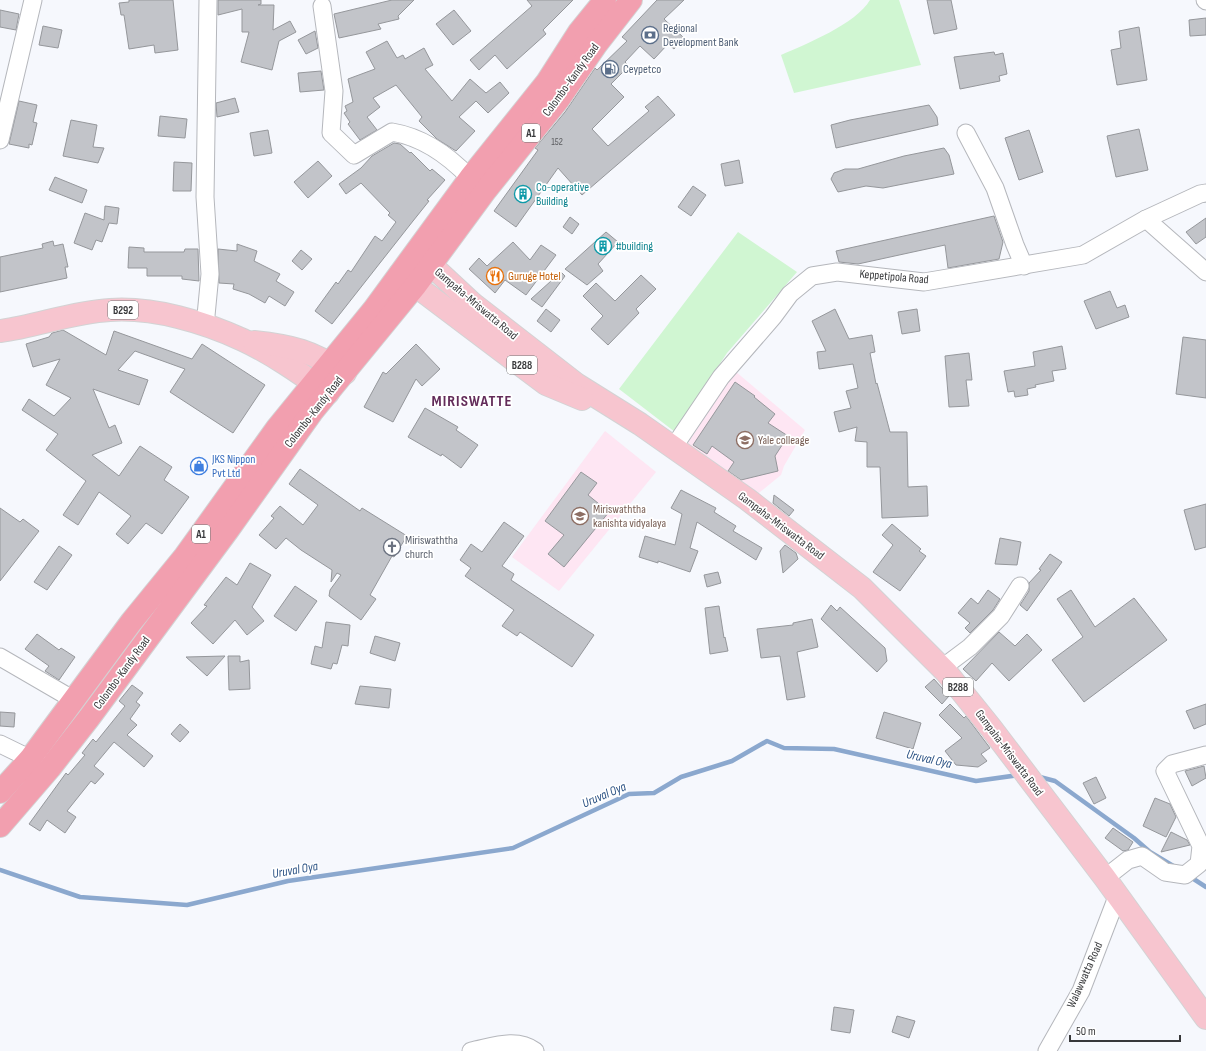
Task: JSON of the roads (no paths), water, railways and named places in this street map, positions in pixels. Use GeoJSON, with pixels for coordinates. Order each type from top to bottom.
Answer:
{"type":"FeatureCollection","features":[{"type":"Feature","properties":{"kind":"highway","name":"Colombo-Kandy Road"},"geometry":{"type":"LineString","coordinates":[[424,259],[470,178],[547,82],[578,32],[605,0]]}},
{"type":"Feature","properties":{"kind":"highway","name":"Colombo-Kandy Road"},"geometry":{"type":"LineString","coordinates":[[0,792],[30,759],[132,621],[189,550],[262,446],[321,388],[424,259],[486,190],[559,99],[596,45],[630,0]]}},
{"type":"Feature","properties":{"kind":"highway"},"geometry":{"type":"LineString","coordinates":[[578,32],[596,45]]}},
{"type":"Feature","properties":{"kind":"highway","name":"Colombo-Kandy Road"},"geometry":{"type":"LineString","coordinates":[[0,826],[50,768],[228,530],[312,412],[321,388]]}},
{"type":"Feature","properties":{"kind":"main road","name":"Gampaha-Mriswatta Road"},"geometry":{"type":"LineString","coordinates":[[424,259],[478,308],[576,384],[640,424],[747,499],[862,588],[942,668],[991,728],[1105,878],[1117,897],[1206,1018]]}},
{"type":"Feature","properties":{"kind":"main road","name":"Gampaha-Mriswatta Road"},"geometry":{"type":"LineString","coordinates":[[408,280],[546,384],[640,424]]}},
{"type":"Feature","properties":{"kind":"main road","name":"B292"},"geometry":{"type":"LineString","coordinates":[[0,331],[81,314],[120,309],[164,315],[205,326],[243,340],[321,388]]}},
{"type":"Feature","properties":{"kind":"main road","name":"B292"},"geometry":{"type":"LineString","coordinates":[[243,340],[302,349],[337,368]]}},
{"type":"Feature","properties":{"kind":"street"},"geometry":{"type":"LineString","coordinates":[[0,140],[33,0]]}},
{"type":"Feature","properties":{"kind":"street"},"geometry":{"type":"LineString","coordinates":[[205,326],[210,274],[205,198],[208,0]]}},
{"type":"Feature","properties":{"kind":"street"},"geometry":{"type":"LineString","coordinates":[[322,6],[334,91],[331,133],[354,155],[392,132],[408,135],[453,160],[470,178]]}},
{"type":"Feature","properties":{"kind":"street"},"geometry":{"type":"LineString","coordinates":[[966,133],[995,188],[1024,266]]}},
{"type":"Feature","properties":{"kind":"street","name":"Keppetipola Road"},"geometry":{"type":"LineString","coordinates":[[673,448],[721,377],[773,317],[790,294],[812,276],[837,272],[924,282],[1024,266],[1083,254],[1146,219],[1206,192]]}},
{"type":"Feature","properties":{"kind":"street"},"geometry":{"type":"LineString","coordinates":[[1146,219],[1206,272]]}},
{"type":"Feature","properties":{"kind":"street"},"geometry":{"type":"LineString","coordinates":[[942,668],[970,647],[1001,616],[1020,586]]}},
{"type":"Feature","properties":{"kind":"street"},"geometry":{"type":"LineString","coordinates":[[0,657],[74,700]]}},
{"type":"Feature","properties":{"kind":"street"},"geometry":{"type":"LineString","coordinates":[[0,744],[50,768]]}},
{"type":"Feature","properties":{"kind":"street"},"geometry":{"type":"LineString","coordinates":[[1105,878],[1128,860],[1142,856],[1165,872],[1185,875],[1199,864],[1201,846],[1165,771],[1172,764],[1206,755]]}},
{"type":"Feature","properties":{"kind":"street","name":"Walawwatta Road"},"geometry":{"type":"LineString","coordinates":[[1047,1051],[1081,991],[1117,897]]}},
{"type":"Feature","properties":{"kind":"street"},"geometry":{"type":"LineString","coordinates":[[471,1051],[509,1043],[526,1045],[535,1051]]}},
{"type":"Feature","properties":{"kind":"waterway","name":"Uruval Oya"},"geometry":{"type":"LineString","coordinates":[[0,870],[80,897],[187,905],[288,881],[513,848],[629,794],[654,793],[681,777],[732,761],[767,741],[784,748],[834,749],[976,781],[1019,775]]}},
{"type":"Feature","properties":{"kind":"waterway","name":"Uruval Oya"},"geometry":{"type":"LineString","coordinates":[[1036,776],[1055,781],[1134,838],[1150,852],[1175,867]]}},
{"type":"Feature","properties":{"kind":"waterway","name":"Uruval Oya"},"geometry":{"type":"LineString","coordinates":[[1189,876],[1206,887]]}},
{"type":"Feature","properties":{"kind":"place","name":"Regional Development Bank"},"geometry":{"type":"Point","coordinates":[650,35]}},
{"type":"Feature","properties":{"kind":"place","name":"Ceypetco"},"geometry":{"type":"Point","coordinates":[610,69]}},
{"type":"Feature","properties":{"kind":"place","name":"Co-operative Building"},"geometry":{"type":"Point","coordinates":[523,194]}},
{"type":"Feature","properties":{"kind":"place","name":"#building"},"geometry":{"type":"Point","coordinates":[603,246]}},
{"type":"Feature","properties":{"kind":"place","name":"Guruge Hotel"},"geometry":{"type":"Point","coordinates":[495,276]}},
{"type":"Feature","properties":{"kind":"place","name":"Yale colleage"},"geometry":{"type":"Point","coordinates":[745,440]}},
{"type":"Feature","properties":{"kind":"place","name":"JKS Nippon Pvt Ltd"},"geometry":{"type":"Point","coordinates":[199,466]}},
{"type":"Feature","properties":{"kind":"place","name":"Miriswaththa kanishta vidyalaya"},"geometry":{"type":"Point","coordinates":[580,516]}},
{"type":"Feature","properties":{"kind":"place","name":"Miriswaththa church"},"geometry":{"type":"Point","coordinates":[392,547]}},
{"type":"Feature","properties":{"kind":"district","name":"MIRISWATTE"},"geometry":{"type":"Point","coordinates":[472,401]}}]}
